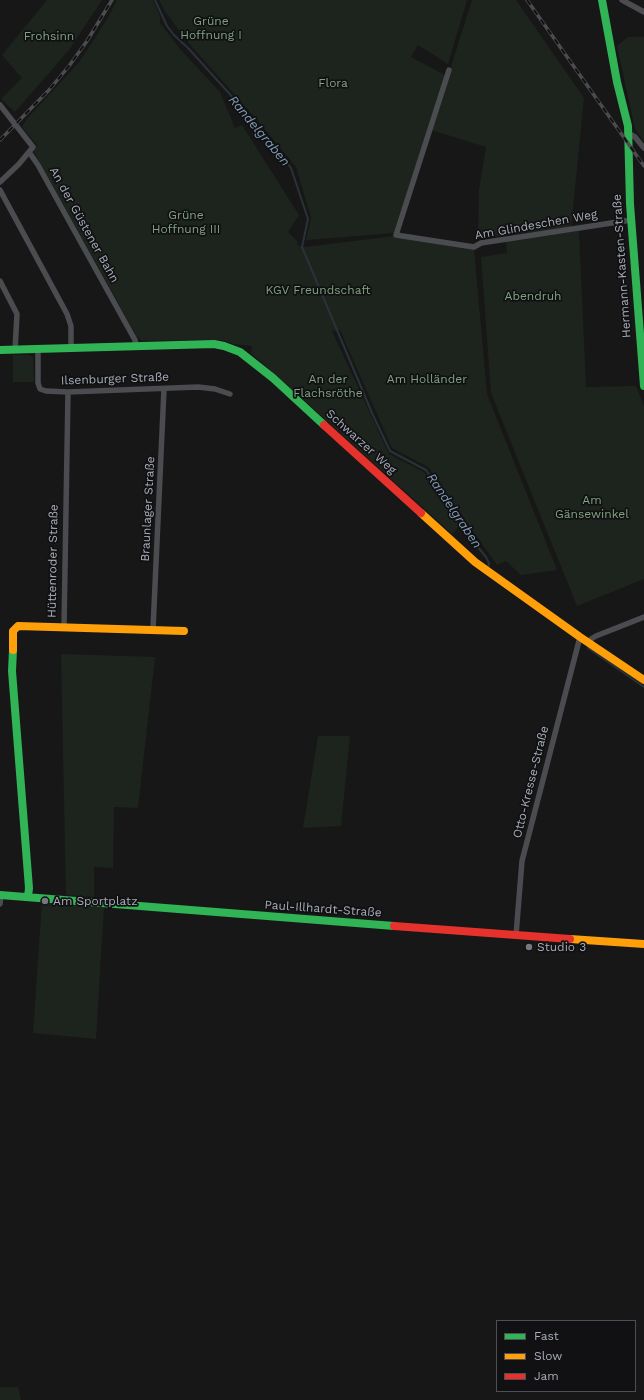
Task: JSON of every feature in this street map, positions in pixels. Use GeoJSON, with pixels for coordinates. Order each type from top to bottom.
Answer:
{"type":"FeatureCollection","features":[{"type":"Feature","properties":{"kind":"street","name":"Hermann-Kasten-Straße"},"geometry":{"type":"LineString","coordinates":[[602,0],[617,82],[627,119],[631,220],[644,386]]}},
{"type":"Feature","properties":{"kind":"street"},"geometry":{"type":"LineString","coordinates":[[622,0],[644,12]]}},
{"type":"Feature","properties":{"kind":"street","name":"Am Glindeschen Weg"},"geometry":{"type":"LineString","coordinates":[[449,70],[396,235],[474,247],[481,243],[631,220]]}},
{"type":"Feature","properties":{"kind":"street","name":"An der Güstener Bahn"},"geometry":{"type":"LineString","coordinates":[[0,105],[33,147],[29,152],[38,165],[135,340],[136,347]]}},
{"type":"Feature","properties":{"kind":"street"},"geometry":{"type":"LineString","coordinates":[[628,133],[635,137],[644,148]]}},
{"type":"Feature","properties":{"kind":"street"},"geometry":{"type":"LineString","coordinates":[[0,182],[29,152]]}},
{"type":"Feature","properties":{"kind":"street"},"geometry":{"type":"LineString","coordinates":[[0,190],[67,314],[71,326],[71,349]]}},
{"type":"Feature","properties":{"kind":"street"},"geometry":{"type":"LineString","coordinates":[[0,281],[17,314],[15,350]]}},
{"type":"Feature","properties":{"kind":"street","name":"Schwarzer Weg"},"geometry":{"type":"LineString","coordinates":[[0,350],[214,344],[240,352],[273,378],[482,566],[580,637]]}},
{"type":"Feature","properties":{"kind":"street","name":"Ilsenburger Straße"},"geometry":{"type":"LineString","coordinates":[[38,350],[38,383],[40,389],[46,391],[68,392],[198,387],[215,389],[230,394]]}},
{"type":"Feature","properties":{"kind":"street","name":"Braunlager Straße"},"geometry":{"type":"LineString","coordinates":[[153,629],[164,389]]}},
{"type":"Feature","properties":{"kind":"street","name":"Hüttenroder Straße"},"geometry":{"type":"LineString","coordinates":[[28,897],[29,888],[12,671],[12,634],[15,628],[21,626],[64,627],[68,392]]}},
{"type":"Feature","properties":{"kind":"street"},"geometry":{"type":"LineString","coordinates":[[588,642],[596,636],[644,617]]}},
{"type":"Feature","properties":{"kind":"street"},"geometry":{"type":"LineString","coordinates":[[64,627],[184,631]]}},
{"type":"Feature","properties":{"kind":"street"},"geometry":{"type":"LineString","coordinates":[[580,637],[644,680]]}},
{"type":"Feature","properties":{"kind":"street","name":"Otto-Kresse-Straße"},"geometry":{"type":"LineString","coordinates":[[516,935],[522,861],[580,637]]}},
{"type":"Feature","properties":{"kind":"street"},"geometry":{"type":"LineString","coordinates":[[0,895],[0,904]]}},
{"type":"Feature","properties":{"kind":"street","name":"Paul-Illhardt-Straße"},"geometry":{"type":"LineString","coordinates":[[0,895],[302,920],[644,944]]}},
{"type":"Feature","properties":{"kind":"green space","name":"Frohsinn"},"geometry":{"type":"Polygon","coordinates":[[[47,0],[102,0],[69,50],[15,112],[1,99],[22,78],[2,55],[47,0]]]}},
{"type":"Feature","properties":{"kind":"green space"},"geometry":{"type":"Polygon","coordinates":[[[117,0],[153,0],[160,16],[160,23],[180,49],[220,92],[235,128],[242,125],[299,215],[288,232],[298,242],[297,245],[305,247],[394,236],[474,249],[487,394],[557,570],[521,575],[506,561],[497,565],[428,467],[392,448],[340,330],[332,331],[389,454],[424,472],[460,525],[452,534],[251,353],[252,346],[234,344],[221,340],[142,341],[136,335],[33,150],[37,145],[22,127],[26,120],[80,61],[109,16],[117,0]]]}},
{"type":"Feature","properties":{"kind":"green space","name":"Flora"},"geometry":{"type":"Polygon","coordinates":[[[159,0],[467,0],[448,64],[418,45],[411,57],[445,75],[394,233],[306,240],[311,218],[296,167],[258,121],[192,47],[166,13],[159,0]]]}},
{"type":"Feature","properties":{"kind":"green space"},"geometry":{"type":"Polygon","coordinates":[[[472,0],[516,0],[584,98],[571,228],[478,238],[479,190],[486,147],[431,130],[472,0]]]}},
{"type":"Feature","properties":{"kind":"green space"},"geometry":{"type":"Polygon","coordinates":[[[628,37],[644,37],[644,142],[635,129],[617,46],[628,37]]]}},
{"type":"Feature","properties":{"kind":"green space","name":"Abendruh"},"geometry":{"type":"Polygon","coordinates":[[[579,231],[586,387],[636,386],[644,406],[644,579],[577,606],[491,393],[481,257],[507,253],[506,241],[579,231]]]}},
{"type":"Feature","properties":{"kind":"green space"},"geometry":{"type":"Polygon","coordinates":[[[13,355],[29,355],[33,357],[34,382],[13,382],[13,355]]]}},
{"type":"Feature","properties":{"kind":"green space"},"geometry":{"type":"Polygon","coordinates":[[[61,654],[155,657],[138,808],[114,807],[113,868],[94,867],[94,897],[66,895],[61,654]]]}},
{"type":"Feature","properties":{"kind":"green space"},"geometry":{"type":"Polygon","coordinates":[[[318,736],[350,736],[341,826],[303,828],[318,736]]]}},
{"type":"Feature","properties":{"kind":"green space"},"geometry":{"type":"Polygon","coordinates":[[[42,901],[104,906],[96,1039],[33,1033],[42,901]]]}},
{"type":"Feature","properties":{"kind":"green space"},"geometry":{"type":"Polygon","coordinates":[[[0,1387],[18,1387],[21,1400],[0,1400],[0,1387]]]}},
{"type":"Feature","properties":{"kind":"waterway","name":"Randelgraben"},"geometry":{"type":"LineString","coordinates":[[155,0],[167,26],[174,35],[189,49],[255,122],[291,168],[308,219],[302,247],[372,413],[390,451],[426,470],[486,557],[489,563],[488,568]]}},
{"type":"Feature","properties":{"kind":"waterway","name":"Randelgraben"},"geometry":{"type":"LineString","coordinates":[[588,648],[644,687]]}},
{"type":"Feature","properties":{"kind":"railway"},"geometry":{"type":"LineString","coordinates":[[0,140],[49,90],[69,66],[87,41],[112,0]]}},
{"type":"Feature","properties":{"kind":"railway"},"geometry":{"type":"LineString","coordinates":[[527,0],[644,166]]}},
{"type":"Feature","properties":{"kind":"traffic: fast"},"geometry":{"type":"LineString","coordinates":[[602,0],[617,82],[628,126],[630,204],[644,386]]}},
{"type":"Feature","properties":{"kind":"traffic: fast"},"geometry":{"type":"LineString","coordinates":[[0,350],[214,344],[224,346],[240,352],[273,378],[324,425]]}},
{"type":"Feature","properties":{"kind":"traffic: fast"},"geometry":{"type":"LineString","coordinates":[[13,650],[12,671],[29,888],[28,897]]}},
{"type":"Feature","properties":{"kind":"traffic: fast"},"geometry":{"type":"LineString","coordinates":[[0,895],[394,926]]}},
{"type":"Feature","properties":{"kind":"traffic: slow"},"geometry":{"type":"LineString","coordinates":[[421,513],[475,562],[580,637],[644,680]]}},
{"type":"Feature","properties":{"kind":"traffic: slow"},"geometry":{"type":"LineString","coordinates":[[13,650],[13,631],[18,626],[184,631]]}},
{"type":"Feature","properties":{"kind":"traffic: slow"},"geometry":{"type":"LineString","coordinates":[[570,939],[644,944]]}},
{"type":"Feature","properties":{"kind":"traffic: jam"},"geometry":{"type":"LineString","coordinates":[[324,425],[421,513]]}},
{"type":"Feature","properties":{"kind":"traffic: jam"},"geometry":{"type":"LineString","coordinates":[[394,926],[570,939]]}},
{"type":"Feature","properties":{"kind":"place","name":"Am Sportplatz"},"geometry":{"type":"Point","coordinates":[45,901]}},
{"type":"Feature","properties":{"kind":"place","name":"Studio 3"},"geometry":{"type":"Point","coordinates":[529,947]}},
{"type":"Feature","properties":{"kind":"park label","name":"Grüne Hoffnung I"},"geometry":{"type":"Point","coordinates":[211,28]}},
{"type":"Feature","properties":{"kind":"park label","name":"Grüne Hoffnung III"},"geometry":{"type":"Point","coordinates":[186,222]}},
{"type":"Feature","properties":{"kind":"park label","name":"KGV Freundschaft"},"geometry":{"type":"Point","coordinates":[318,290]}},
{"type":"Feature","properties":{"kind":"park label","name":"Am Holländer"},"geometry":{"type":"Point","coordinates":[427,379]}},
{"type":"Feature","properties":{"kind":"park label","name":"An der Flachsröthe"},"geometry":{"type":"Point","coordinates":[328,386]}},
{"type":"Feature","properties":{"kind":"park label","name":"Am Gänsewinkel"},"geometry":{"type":"Point","coordinates":[592,507]}}]}
